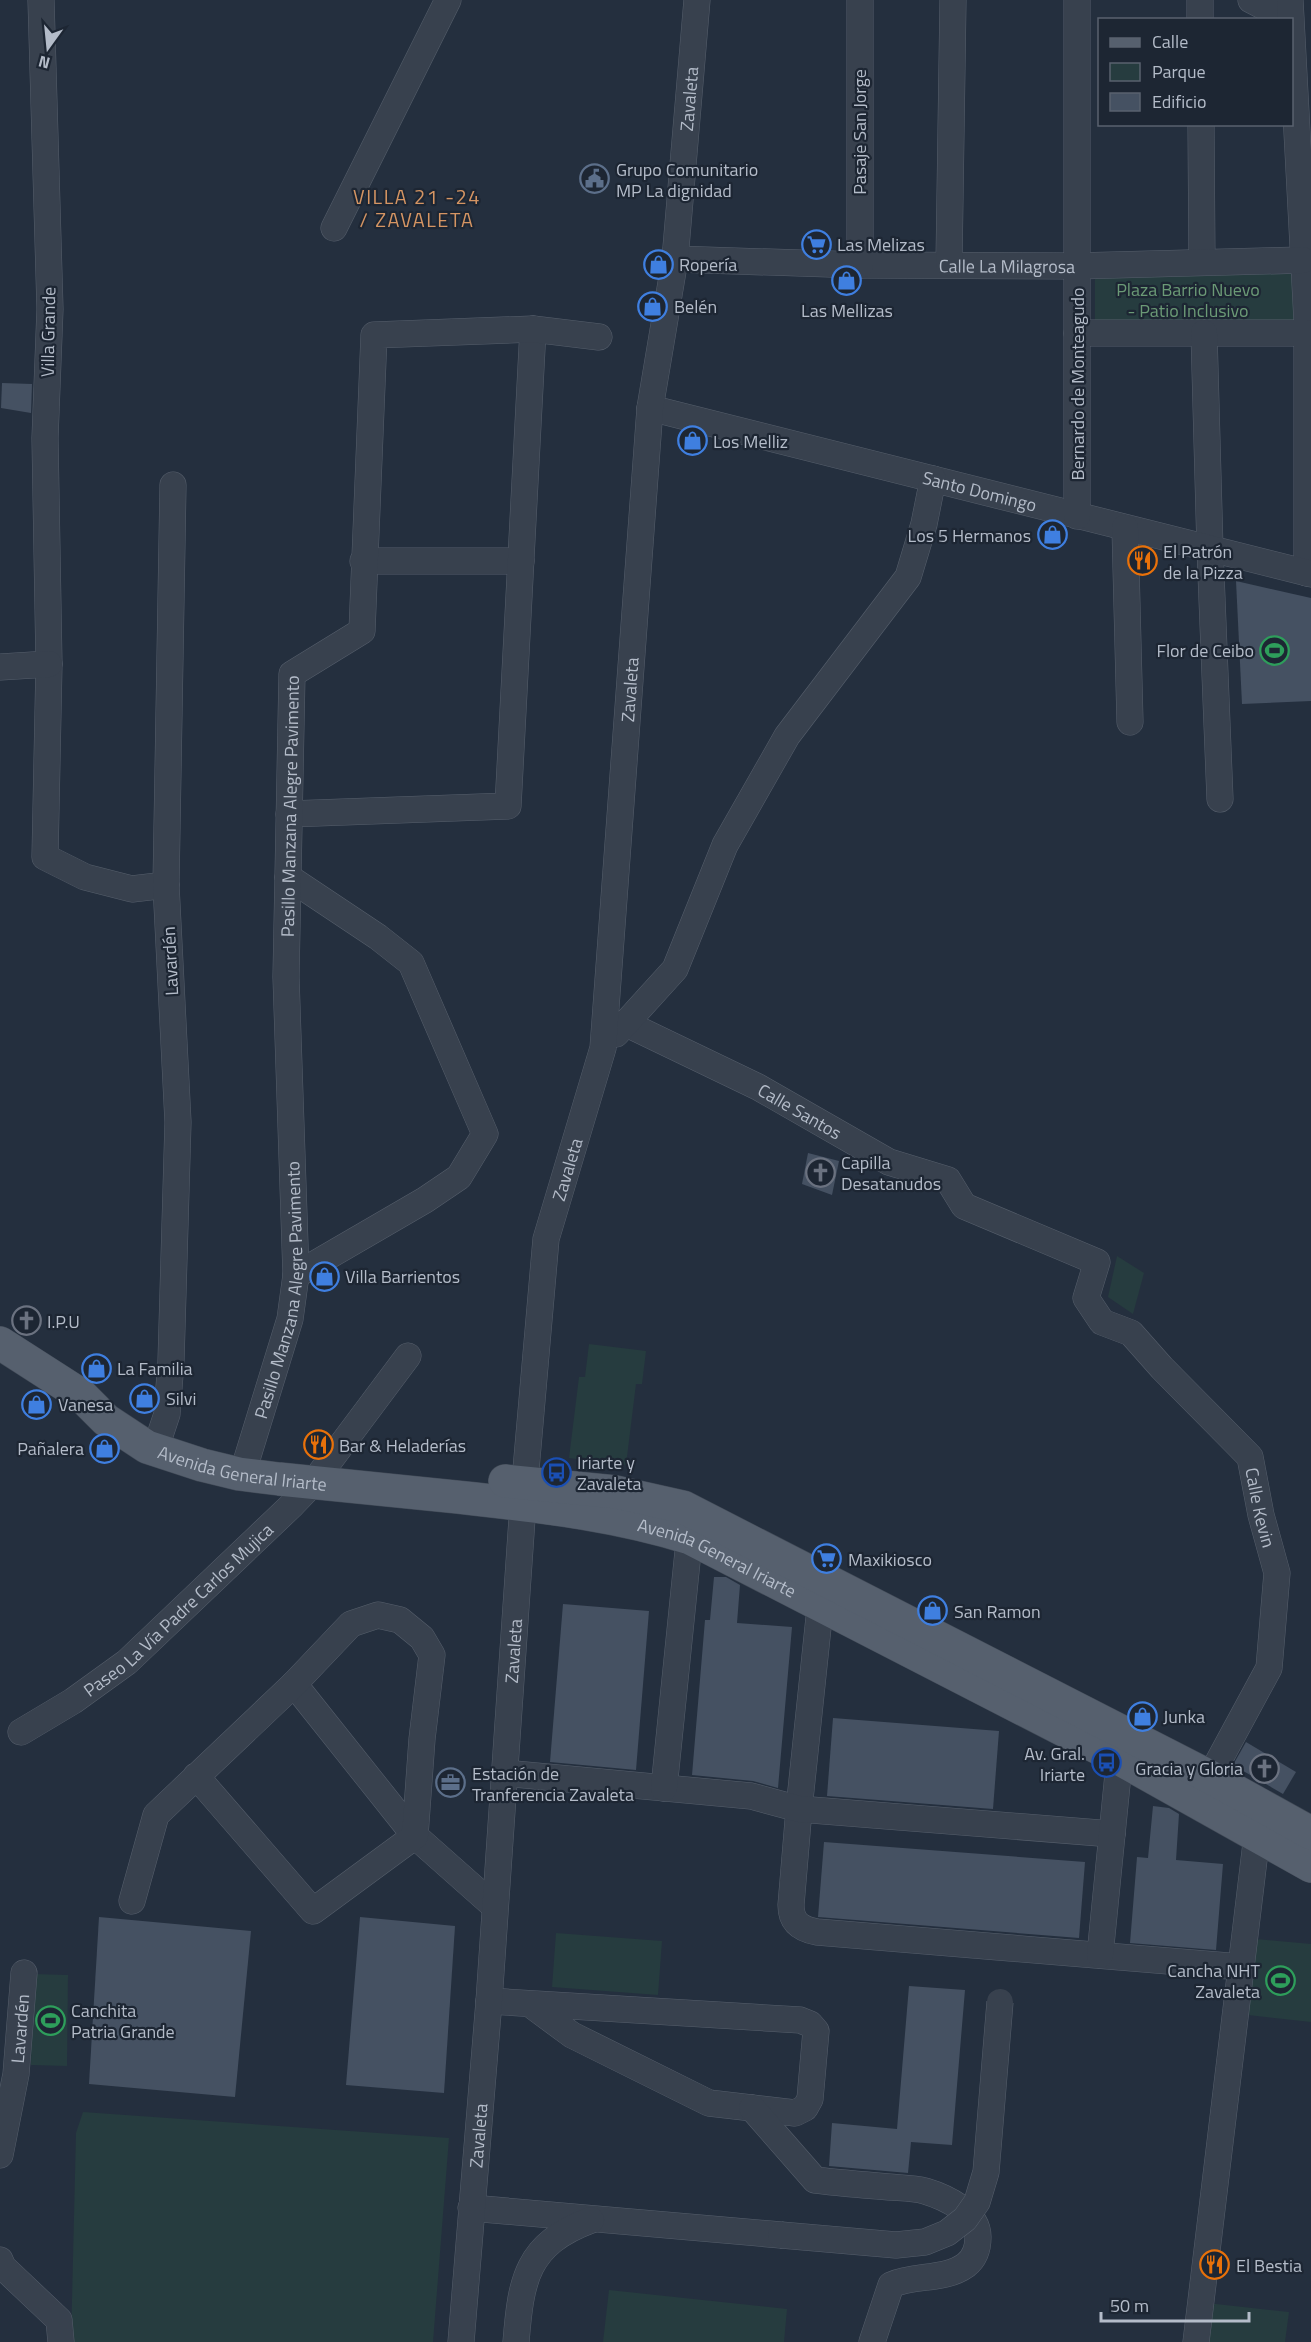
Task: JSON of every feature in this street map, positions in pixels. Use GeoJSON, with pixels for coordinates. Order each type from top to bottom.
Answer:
{"type":"FeatureCollection","features":[{"type":"Feature","properties":{"kind":"main road","name":"Avenida General Iriarte"},"geometry":{"type":"LineString","coordinates":[[0,1343],[81,1395],[113,1408],[160,1435],[246,1462],[317,1477]]}},
{"type":"Feature","properties":{"kind":"main road","name":"Avenida General Iriarte"},"geometry":{"type":"LineString","coordinates":[[81,1395],[106,1420],[147,1447],[168,1456],[239,1474],[317,1477],[524,1493],[642,1497],[682,1507],[691,1525],[1121,1745],[1259,1820],[1311,1833]]}},
{"type":"Feature","properties":{"kind":"main road","name":"Avenida General Iriarte"},"geometry":{"type":"LineString","coordinates":[[1121,1745],[1210,1777],[1311,1866]]}},
{"type":"Feature","properties":{"kind":"street","name":"Villa Grande"},"geometry":{"type":"LineString","coordinates":[[41,0],[50,309],[45,438],[50,664],[45,857],[85,877],[132,889],[166,885]]}},
{"type":"Feature","properties":{"kind":"street"},"geometry":{"type":"LineString","coordinates":[[334,228],[448,0]]}},
{"type":"Feature","properties":{"kind":"street","name":"Zavaleta"},"geometry":{"type":"LineString","coordinates":[[461,2342],[489,2001],[524,1493],[546,1239],[603,1048],[651,408],[675,259],[697,0]]}},
{"type":"Feature","properties":{"kind":"street","name":"Pasaje San Jorge"},"geometry":{"type":"LineString","coordinates":[[860,0],[860,265]]}},
{"type":"Feature","properties":{"kind":"street"},"geometry":{"type":"LineString","coordinates":[[950,263],[953,0]]}},
{"type":"Feature","properties":{"kind":"street","name":"Bernardo de Monteagudo"},"geometry":{"type":"LineString","coordinates":[[1077,0],[1077,516]]}},
{"type":"Feature","properties":{"kind":"street"},"geometry":{"type":"LineString","coordinates":[[1200,0],[1200,18]]}},
{"type":"Feature","properties":{"kind":"street"},"geometry":{"type":"LineString","coordinates":[[1251,0],[1287,18]]}},
{"type":"Feature","properties":{"kind":"street"},"geometry":{"type":"LineString","coordinates":[[1290,0],[1291,18]]}},
{"type":"Feature","properties":{"kind":"street"},"geometry":{"type":"LineString","coordinates":[[1293,21],[1311,30]]}},
{"type":"Feature","properties":{"kind":"street"},"geometry":{"type":"LineString","coordinates":[[1293,60],[1303,260],[1309,325],[1309,574]]}},
{"type":"Feature","properties":{"kind":"street"},"geometry":{"type":"LineString","coordinates":[[1201,126],[1202,261]]}},
{"type":"Feature","properties":{"kind":"street","name":"Calle La Milagrosa"},"geometry":{"type":"LineString","coordinates":[[675,259],[860,265],[950,263],[1076,266],[1303,260]]}},
{"type":"Feature","properties":{"kind":"street"},"geometry":{"type":"LineString","coordinates":[[1077,333],[1204,333],[1309,325]]}},
{"type":"Feature","properties":{"kind":"street"},"geometry":{"type":"LineString","coordinates":[[289,814],[508,806],[533,329]]}},
{"type":"Feature","properties":{"kind":"street","name":"Pasillo Manzana Alegre Pavimento"},"geometry":{"type":"LineString","coordinates":[[246,1462],[290,1319],[296,1275],[286,977],[292,674],[362,631],[363,561],[374,335],[533,329],[599,337]]}},
{"type":"Feature","properties":{"kind":"street"},"geometry":{"type":"LineString","coordinates":[[1204,333],[1220,799]]}},
{"type":"Feature","properties":{"kind":"street","name":"Santo Domingo"},"geometry":{"type":"LineString","coordinates":[[651,408],[1309,574]]}},
{"type":"Feature","properties":{"kind":"street"},"geometry":{"type":"LineString","coordinates":[[603,1048],[675,969],[725,845],[787,736],[908,577],[924,524],[933,479]]}},
{"type":"Feature","properties":{"kind":"street","name":"Lavardén"},"geometry":{"type":"LineString","coordinates":[[160,1435],[167,1414],[171,1361],[178,1122],[166,885],[173,485]]}},
{"type":"Feature","properties":{"kind":"street"},"geometry":{"type":"LineString","coordinates":[[1125,528],[1130,722]]}},
{"type":"Feature","properties":{"kind":"street"},"geometry":{"type":"LineString","coordinates":[[363,561],[521,561]]}},
{"type":"Feature","properties":{"kind":"street"},"geometry":{"type":"LineString","coordinates":[[0,667],[50,664]]}},
{"type":"Feature","properties":{"kind":"street"},"geometry":{"type":"LineString","coordinates":[[288,877],[378,937],[411,963],[485,1134],[459,1177],[425,1200],[296,1275]]}},
{"type":"Feature","properties":{"kind":"street","name":"Calle Santos"},"geometry":{"type":"LineString","coordinates":[[625,1023],[758,1087],[889,1162],[948,1180],[964,1206],[1097,1262]]}},
{"type":"Feature","properties":{"kind":"street","name":"Calle Kevin"},"geometry":{"type":"LineString","coordinates":[[1097,1262],[1086,1298],[1102,1322],[1131,1333],[1162,1368],[1250,1457],[1261,1515],[1277,1573],[1269,1668],[1210,1777]]}},
{"type":"Feature","properties":{"kind":"street","name":"Paseo La Vía Padre Carlos Mujica"},"geometry":{"type":"LineString","coordinates":[[21,1732],[73,1701],[127,1662],[317,1477],[408,1356]]}},
{"type":"Feature","properties":{"kind":"street"},"geometry":{"type":"LineString","coordinates":[[664,1788],[691,1525]]}},
{"type":"Feature","properties":{"kind":"street"},"geometry":{"type":"LineString","coordinates":[[822,1592],[799,1809],[791,1912],[795,1922],[806,1930],[1241,1967]]}},
{"type":"Feature","properties":{"kind":"street"},"geometry":{"type":"LineString","coordinates":[[132,1901],[156,1815],[294,1683],[351,1624],[378,1615],[400,1620],[422,1638],[432,1655],[422,1739],[416,1836]]}},
{"type":"Feature","properties":{"kind":"street"},"geometry":{"type":"LineString","coordinates":[[294,1683],[416,1836],[494,1906]]}},
{"type":"Feature","properties":{"kind":"street"},"geometry":{"type":"LineString","coordinates":[[1100,1955],[1121,1745]]}},
{"type":"Feature","properties":{"kind":"street"},"geometry":{"type":"LineString","coordinates":[[504,1773],[752,1796],[799,1809],[1112,1834]]}},
{"type":"Feature","properties":{"kind":"street"},"geometry":{"type":"LineString","coordinates":[[196,1776],[313,1911],[416,1836]]}},
{"type":"Feature","properties":{"kind":"street"},"geometry":{"type":"LineString","coordinates":[[1196,2342],[1259,1820]]}},
{"type":"Feature","properties":{"kind":"street","name":"Lavardén"},"geometry":{"type":"LineString","coordinates":[[0,2156],[16,2074],[24,1973]]}},
{"type":"Feature","properties":{"kind":"street"},"geometry":{"type":"LineString","coordinates":[[489,2001],[800,2020],[810,2024],[816,2031],[810,2099],[805,2108],[795,2113],[709,2103],[572,2035],[530,2004]]}},
{"type":"Feature","properties":{"kind":"street"},"geometry":{"type":"LineString","coordinates":[[471,2208],[896,2245],[925,2242],[947,2233],[965,2219],[977,2202],[986,2172],[1000,2002]]}},
{"type":"Feature","properties":{"kind":"street"},"geometry":{"type":"LineString","coordinates":[[752,2108],[815,2180],[923,2190],[952,2202],[974,2223],[978,2232],[978,2243],[974,2257],[968,2264],[951,2272],[891,2285],[872,2342]]}},
{"type":"Feature","properties":{"kind":"street"},"geometry":{"type":"LineString","coordinates":[[516,2342],[520,2295],[537,2256],[557,2236],[594,2219]]}},
{"type":"Feature","properties":{"kind":"street"},"geometry":{"type":"LineString","coordinates":[[0,2260],[3,2268],[58,2320],[62,2342]]}},
{"type":"Feature","properties":{"kind":"green space","name":"Plaza Barrio Nuevo - Patio Inclusivo"},"geometry":{"type":"Polygon","coordinates":[[[1297,269],[1299,327],[1095,327],[1095,272],[1297,269]]]}},
{"type":"Feature","properties":{"kind":"green space"},"geometry":{"type":"Polygon","coordinates":[[[1117,1256],[1144,1273],[1133,1314],[1108,1297],[1117,1256]]]}},
{"type":"Feature","properties":{"kind":"green space"},"geometry":{"type":"Polygon","coordinates":[[[589,1344],[646,1351],[642,1384],[636,1384],[626,1465],[569,1458],[579,1377],[585,1377],[589,1344]]]}},
{"type":"Feature","properties":{"kind":"green space"},"geometry":{"type":"Polygon","coordinates":[[[556,1933],[662,1941],[658,1995],[552,1987],[556,1933]]]}},
{"type":"Feature","properties":{"kind":"green space","name":"Cancha NHT Zavaleta"},"geometry":{"type":"Polygon","coordinates":[[[1256,1939],[1311,1944],[1311,2022],[1248,2015],[1256,1939]]]}},
{"type":"Feature","properties":{"kind":"green space","name":"Canchita Patria Grande"},"geometry":{"type":"Polygon","coordinates":[[[32,1974],[68,1975],[67,2066],[31,2065],[32,1974]]]}},
{"type":"Feature","properties":{"kind":"green space"},"geometry":{"type":"Polygon","coordinates":[[[83,2112],[449,2138],[433,2342],[71,2342],[76,2133],[83,2112]]]}},
{"type":"Feature","properties":{"kind":"green space"},"geometry":{"type":"Polygon","coordinates":[[[609,2290],[787,2309],[784,2342],[603,2342],[609,2290]]]}},
{"type":"Feature","properties":{"kind":"green space"},"geometry":{"type":"Polygon","coordinates":[[[1207,2303],[1289,2312],[1285,2342],[1203,2342],[1207,2303]]]}},
{"type":"Feature","properties":{"kind":"building"},"geometry":{"type":"Polygon","coordinates":[[[2,383],[32,384],[31,413],[1,408],[2,383]]]}},
{"type":"Feature","properties":{"kind":"building","name":"Flor de Ceibo"},"geometry":{"type":"Polygon","coordinates":[[[1236,581],[1311,598],[1311,701],[1242,704],[1236,581]]]}},
{"type":"Feature","properties":{"kind":"building","name":"Capilla Desatanudos"},"geometry":{"type":"Polygon","coordinates":[[[808,1153],[839,1161],[832,1195],[802,1184],[808,1153]]]}},
{"type":"Feature","properties":{"kind":"building"},"geometry":{"type":"Polygon","coordinates":[[[714,1577],[726,1577],[740,1585],[737,1623],[792,1627],[778,1788],[753,1781],[692,1775],[705,1620],[710,1620],[714,1577]]]}},
{"type":"Feature","properties":{"kind":"building"},"geometry":{"type":"Polygon","coordinates":[[[563,1604],[649,1611],[636,1770],[550,1762],[563,1604]]]}},
{"type":"Feature","properties":{"kind":"building"},"geometry":{"type":"Polygon","coordinates":[[[833,1718],[999,1731],[993,1809],[827,1796],[833,1718]]]}},
{"type":"Feature","properties":{"kind":"building","name":"Gracia y Gloria"},"geometry":{"type":"Polygon","coordinates":[[[1246,1742],[1296,1772],[1283,1794],[1233,1765],[1246,1742]]]}},
{"type":"Feature","properties":{"kind":"building"},"geometry":{"type":"Polygon","coordinates":[[[1153,1806],[1169,1808],[1179,1814],[1176,1860],[1223,1864],[1216,1950],[1130,1943],[1137,1857],[1148,1858],[1153,1806]]]}},
{"type":"Feature","properties":{"kind":"building"},"geometry":{"type":"Polygon","coordinates":[[[824,1842],[1085,1862],[1079,1938],[818,1917],[824,1842]]]}},
{"type":"Feature","properties":{"kind":"building"},"geometry":{"type":"Polygon","coordinates":[[[99,1917],[251,1931],[235,2097],[89,2084],[99,1917]]]}},
{"type":"Feature","properties":{"kind":"building"},"geometry":{"type":"Polygon","coordinates":[[[360,1917],[455,1926],[444,2093],[346,2085],[360,1917]]]}},
{"type":"Feature","properties":{"kind":"building"},"geometry":{"type":"Polygon","coordinates":[[[909,1986],[965,1990],[952,2145],[911,2142],[908,2173],[829,2166],[832,2123],[897,2129],[909,1986]]]}},
{"type":"Feature","properties":{"kind":"place","name":"Grupo Comunitario MP La dignidad"},"geometry":{"type":"Point","coordinates":[595,179]}},
{"type":"Feature","properties":{"kind":"place","name":"Las Melizas"},"geometry":{"type":"Point","coordinates":[816,244]}},
{"type":"Feature","properties":{"kind":"place","name":"Ropería"},"geometry":{"type":"Point","coordinates":[658,264]}},
{"type":"Feature","properties":{"kind":"place","name":"Las Mellizas"},"geometry":{"type":"Point","coordinates":[847,281]}},
{"type":"Feature","properties":{"kind":"place","name":"Belén"},"geometry":{"type":"Point","coordinates":[653,306]}},
{"type":"Feature","properties":{"kind":"place","name":"Los Melliz"},"geometry":{"type":"Point","coordinates":[692,441]}},
{"type":"Feature","properties":{"kind":"place","name":"Los 5 Hermanos"},"geometry":{"type":"Point","coordinates":[1052,535]}},
{"type":"Feature","properties":{"kind":"place","name":"El Patrón de la Pizza"},"geometry":{"type":"Point","coordinates":[1142,561]}},
{"type":"Feature","properties":{"kind":"place","name":"Flor de Ceibo"},"geometry":{"type":"Point","coordinates":[1275,650]}},
{"type":"Feature","properties":{"kind":"place","name":"Capilla Desatanudos"},"geometry":{"type":"Point","coordinates":[820,1172]}},
{"type":"Feature","properties":{"kind":"place","name":"Villa Barrientos"},"geometry":{"type":"Point","coordinates":[324,1276]}},
{"type":"Feature","properties":{"kind":"place","name":"I.P.U"},"geometry":{"type":"Point","coordinates":[26,1321]}},
{"type":"Feature","properties":{"kind":"place","name":"La Familia"},"geometry":{"type":"Point","coordinates":[96,1368]}},
{"type":"Feature","properties":{"kind":"place","name":"Silvi"},"geometry":{"type":"Point","coordinates":[145,1398]}},
{"type":"Feature","properties":{"kind":"place","name":"Vanesa"},"geometry":{"type":"Point","coordinates":[37,1404]}},
{"type":"Feature","properties":{"kind":"place","name":"Bar & Heladerías"},"geometry":{"type":"Point","coordinates":[318,1445]}},
{"type":"Feature","properties":{"kind":"place","name":"Pañalera"},"geometry":{"type":"Point","coordinates":[105,1448]}},
{"type":"Feature","properties":{"kind":"place","name":"Iriarte y Zavaleta"},"geometry":{"type":"Point","coordinates":[556,1472]}},
{"type":"Feature","properties":{"kind":"place","name":"Maxikiosco"},"geometry":{"type":"Point","coordinates":[827,1559]}},
{"type":"Feature","properties":{"kind":"place","name":"San Ramon"},"geometry":{"type":"Point","coordinates":[933,1611]}},
{"type":"Feature","properties":{"kind":"place","name":"Junka"},"geometry":{"type":"Point","coordinates":[1142,1716]}},
{"type":"Feature","properties":{"kind":"place","name":"Av. Gral. Iriarte"},"geometry":{"type":"Point","coordinates":[1106,1763]}},
{"type":"Feature","properties":{"kind":"place","name":"Gracia y Gloria"},"geometry":{"type":"Point","coordinates":[1264,1768]}},
{"type":"Feature","properties":{"kind":"place","name":"Estación de Tranferencia Zavaleta"},"geometry":{"type":"Point","coordinates":[451,1783]}},
{"type":"Feature","properties":{"kind":"place","name":"Cancha NHT Zavaleta"},"geometry":{"type":"Point","coordinates":[1281,1980]}},
{"type":"Feature","properties":{"kind":"place","name":"Canchita Patria Grande"},"geometry":{"type":"Point","coordinates":[50,2020]}},
{"type":"Feature","properties":{"kind":"place","name":"El Bestia"},"geometry":{"type":"Point","coordinates":[1215,2265]}},
{"type":"Feature","properties":{"kind":"district","name":"VILLA 21 -24 / ZAVALETA"},"geometry":{"type":"Point","coordinates":[417,208]}}]}
